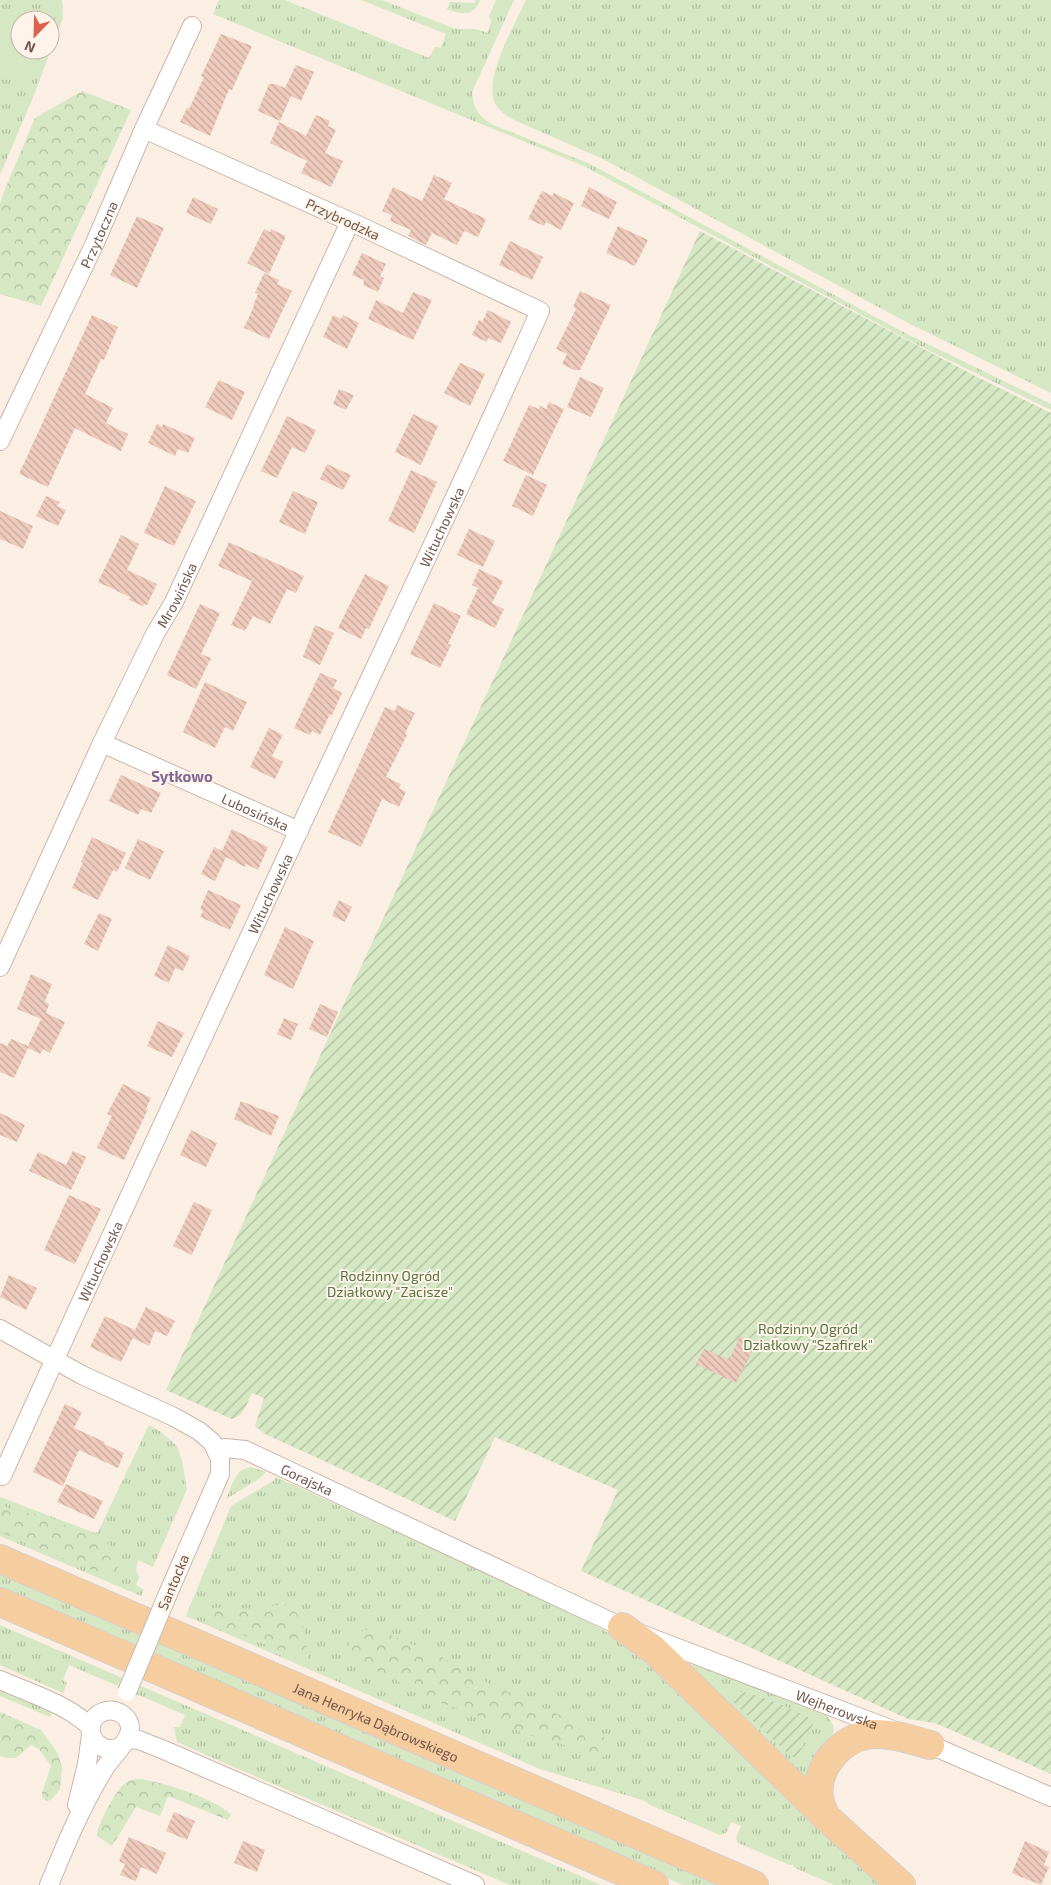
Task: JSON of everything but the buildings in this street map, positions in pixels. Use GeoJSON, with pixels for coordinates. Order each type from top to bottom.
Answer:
{"type":"FeatureCollection","features":[{"type":"Feature","properties":{"kind":"main road","name":"Jana Henryka Dąbrowskiego"},"geometry":{"type":"LineString","coordinates":[[0,1559],[754,1885]]}},
{"type":"Feature","properties":{"kind":"main road"},"geometry":{"type":"LineString","coordinates":[[0,1602],[654,1885]]}},
{"type":"Feature","properties":{"kind":"main road"},"geometry":{"type":"LineString","coordinates":[[622,1627],[653,1649],[826,1817],[901,1885]]}},
{"type":"Feature","properties":{"kind":"main road"},"geometry":{"type":"LineString","coordinates":[[826,1817],[820,1802],[822,1775],[830,1759],[842,1746],[857,1738],[874,1734],[930,1745]]}},
{"type":"Feature","properties":{"kind":"street","name":"Przytoczna"},"geometry":{"type":"LineString","coordinates":[[0,441],[94,245],[144,129],[192,26]]}},
{"type":"Feature","properties":{"kind":"street","name":"Przybrodzka"},"geometry":{"type":"LineString","coordinates":[[144,129],[350,222],[540,311]]}},
{"type":"Feature","properties":{"kind":"street","name":"Mrowińska"},"geometry":{"type":"LineString","coordinates":[[0,967],[102,743],[155,634],[174,602],[350,222]]}},
{"type":"Feature","properties":{"kind":"street","name":"Wituchowska"},"geometry":{"type":"LineString","coordinates":[[2,1476],[54,1359],[486,432],[540,311]]}},
{"type":"Feature","properties":{"kind":"street","name":"Lubosińska"},"geometry":{"type":"LineString","coordinates":[[102,743],[299,831]]}},
{"type":"Feature","properties":{"kind":"street"},"geometry":{"type":"LineString","coordinates":[[0,1329],[82,1375],[186,1423],[212,1442],[216,1450]]}},
{"type":"Feature","properties":{"kind":"street","name":"Gorajska"},"geometry":{"type":"LineString","coordinates":[[216,1450],[225,1448],[245,1450],[622,1627]]}},
{"type":"Feature","properties":{"kind":"street","name":"Santocka"},"geometry":{"type":"LineString","coordinates":[[118,1712],[220,1474],[220,1459],[216,1450]]}},
{"type":"Feature","properties":{"kind":"street","name":"Wejherowska"},"geometry":{"type":"LineString","coordinates":[[622,1627],[803,1694],[930,1745],[1051,1797]]}},
{"type":"Feature","properties":{"kind":"street"},"geometry":{"type":"LineString","coordinates":[[0,1680],[63,1708],[85,1722],[98,1745],[103,1748],[109,1750],[124,1743],[138,1740],[475,1885]]}},
{"type":"Feature","properties":{"kind":"street"},"geometry":{"type":"LineString","coordinates":[[49,1885],[70,1832],[103,1770],[124,1743],[130,1730],[124,1716],[118,1712],[108,1710],[98,1714],[92,1723],[87,1764],[70,1832]]}},
{"type":"Feature","properties":{"kind":"green space"},"geometry":{"type":"Polygon","coordinates":[[[0,0],[62,0],[63,18],[60,26],[60,10],[10,10],[10,60],[47,60],[0,175],[0,0]]]}},
{"type":"Feature","properties":{"kind":"green space"},"geometry":{"type":"Polygon","coordinates":[[[219,0],[285,0],[429,58],[435,47],[441,48],[446,34],[361,0],[382,0],[453,28],[478,30],[487,33],[491,22],[489,16],[496,0],[514,0],[472,92],[477,111],[491,124],[590,164],[905,333],[1051,404],[1051,410],[918,345],[584,166],[213,14],[219,0]]]}},
{"type":"Feature","properties":{"kind":"green space"},"geometry":{"type":"Polygon","coordinates":[[[475,0],[480,0],[477,6],[470,12],[458,13],[447,9],[450,2],[475,3],[475,0]]]}},
{"type":"Feature","properties":{"kind":"green space"},"geometry":{"type":"Polygon","coordinates":[[[526,0],[1051,0],[1051,393],[910,324],[601,158],[504,114],[495,103],[492,93],[493,80],[508,37],[526,0]]]}},
{"type":"Feature","properties":{"kind":"green space"},"geometry":{"type":"Polygon","coordinates":[[[0,17],[10,18],[10,60],[30,60],[28,82],[0,79],[0,17]]]}},
{"type":"Feature","properties":{"kind":"green space"},"geometry":{"type":"Polygon","coordinates":[[[82,91],[131,110],[41,306],[0,294],[0,204],[3,194],[35,118],[82,91]]]}},
{"type":"Feature","properties":{"kind":"green space"},"geometry":{"type":"Polygon","coordinates":[[[700,231],[979,378],[1051,413],[1051,1774],[935,1723],[908,1719],[581,1571],[618,1490],[495,1437],[455,1521],[265,1434],[255,1426],[264,1398],[252,1393],[242,1412],[232,1419],[166,1390],[700,231]]]}},
{"type":"Feature","properties":{"kind":"green space"},"geometry":{"type":"Polygon","coordinates":[[[149,1425],[161,1432],[177,1446],[187,1489],[153,1567],[138,1560],[136,1570],[139,1577],[136,1585],[144,1590],[141,1596],[0,1536],[0,1497],[95,1533],[98,1532],[149,1425]]]}},
{"type":"Feature","properties":{"kind":"green space"},"geometry":{"type":"Polygon","coordinates":[[[251,1467],[266,1472],[259,1479],[226,1499],[232,1483],[238,1474],[251,1467]]]}},
{"type":"Feature","properties":{"kind":"green space"},"geometry":{"type":"Polygon","coordinates":[[[276,1477],[552,1603],[643,1654],[889,1885],[834,1885],[795,1868],[793,1865],[738,1843],[736,1838],[741,1826],[731,1822],[726,1833],[720,1835],[650,1805],[645,1801],[540,1769],[186,1616],[231,1506],[273,1481],[276,1477]]]}},
{"type":"Feature","properties":{"kind":"green space"},"geometry":{"type":"Polygon","coordinates":[[[0,1503],[12,1510],[52,1518],[105,1541],[117,1555],[118,1566],[115,1572],[111,1578],[0,1532],[0,1503]]]}},
{"type":"Feature","properties":{"kind":"green space"},"geometry":{"type":"Polygon","coordinates":[[[0,1571],[726,1885],[683,1885],[0,1589],[0,1571]]]}},
{"type":"Feature","properties":{"kind":"green space"},"geometry":{"type":"Polygon","coordinates":[[[280,1603],[293,1608],[300,1620],[308,1651],[306,1662],[199,1616],[202,1610],[212,1608],[252,1609],[280,1603]]]}},
{"type":"Feature","properties":{"kind":"green space"},"geometry":{"type":"Polygon","coordinates":[[[0,1625],[601,1885],[510,1885],[222,1762],[177,1742],[174,1727],[180,1727],[185,1715],[69,1665],[63,1680],[67,1683],[63,1693],[0,1665],[0,1625]]]}},
{"type":"Feature","properties":{"kind":"green space"},"geometry":{"type":"Polygon","coordinates":[[[374,1628],[440,1656],[473,1676],[601,1734],[608,1744],[607,1754],[605,1757],[592,1755],[572,1747],[535,1737],[431,1699],[393,1679],[349,1652],[350,1641],[355,1634],[374,1628]]]}},
{"type":"Feature","properties":{"kind":"green space"},"geometry":{"type":"Polygon","coordinates":[[[671,1658],[729,1676],[818,1709],[827,1716],[831,1721],[834,1731],[810,1788],[671,1658]]]}},
{"type":"Feature","properties":{"kind":"green space"},"geometry":{"type":"Polygon","coordinates":[[[0,1687],[53,1710],[50,1717],[0,1696],[0,1687]]]}},
{"type":"Feature","properties":{"kind":"green space"},"geometry":{"type":"Polygon","coordinates":[[[736,1692],[752,1694],[763,1698],[813,1720],[813,1724],[797,1758],[791,1756],[735,1704],[733,1701],[736,1692]]]}},
{"type":"Feature","properties":{"kind":"green space"},"geometry":{"type":"Polygon","coordinates":[[[0,1712],[41,1730],[57,1752],[62,1766],[60,1789],[51,1800],[46,1801],[42,1797],[51,1766],[39,1749],[31,1745],[16,1758],[0,1756],[0,1712]]]}},
{"type":"Feature","properties":{"kind":"green space"},"geometry":{"type":"Polygon","coordinates":[[[134,1779],[161,1783],[187,1792],[213,1802],[231,1814],[228,1820],[168,1796],[160,1816],[136,1807],[112,1846],[97,1836],[100,1824],[113,1798],[123,1785],[134,1779]]]}},
{"type":"Feature","properties":{"kind":"district","name":"Sytkowo"},"geometry":{"type":"Point","coordinates":[182,776]}},
{"type":"Feature","properties":{"kind":"park label","name":"Rodzinny Ogród Działkowy \"Zacisze\""},"geometry":{"type":"Point","coordinates":[390,1284]}},
{"type":"Feature","properties":{"kind":"park label","name":"Rodzinny Ogród Działkowy \"Szafirek\""},"geometry":{"type":"Point","coordinates":[808,1336]}}]}
